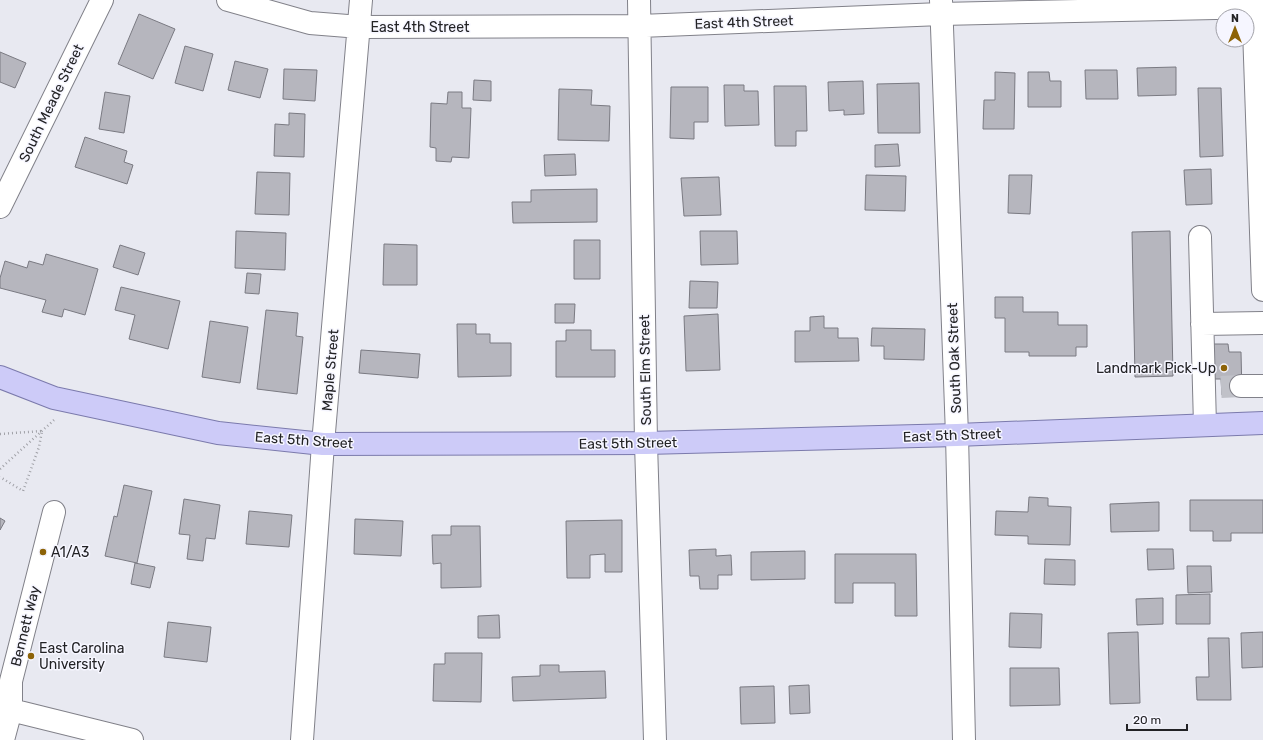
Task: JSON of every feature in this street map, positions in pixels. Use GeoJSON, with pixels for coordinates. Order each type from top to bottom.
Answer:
{"type":"FeatureCollection","features":[{"type":"Feature","properties":{"kind":"main road","name":"East 5th Street"},"geometry":{"type":"LineString","coordinates":[[0,377],[54,398],[218,433],[323,444],[646,443],[957,435],[1263,423]]}},
{"type":"Feature","properties":{"kind":"street","name":"South Meade Street"},"geometry":{"type":"LineString","coordinates":[[0,207],[102,0]]}},
{"type":"Feature","properties":{"kind":"street","name":"East 4th Street"},"geometry":{"type":"LineString","coordinates":[[228,0],[310,23],[360,27],[640,26],[941,7],[1256,5]]}},
{"type":"Feature","properties":{"kind":"street","name":"Maple Street"},"geometry":{"type":"LineString","coordinates":[[302,740],[323,444],[362,0]]}},
{"type":"Feature","properties":{"kind":"street","name":"South Elm Street"},"geometry":{"type":"LineString","coordinates":[[639,0],[646,443],[655,740]]}},
{"type":"Feature","properties":{"kind":"street"},"geometry":{"type":"LineString","coordinates":[[1256,5],[1263,290]]}},
{"type":"Feature","properties":{"kind":"street","name":"South Oak Street"},"geometry":{"type":"LineString","coordinates":[[941,7],[957,435],[964,740]]}},
{"type":"Feature","properties":{"kind":"street"},"geometry":{"type":"LineString","coordinates":[[1200,237],[1202,324],[1222,387],[1205,425]]}},
{"type":"Feature","properties":{"kind":"street"},"geometry":{"type":"LineString","coordinates":[[1202,324],[1263,322]]}},
{"type":"Feature","properties":{"kind":"street"},"geometry":{"type":"LineString","coordinates":[[1222,387],[1263,386]]}},
{"type":"Feature","properties":{"kind":"street","name":"Bennett Way"},"geometry":{"type":"LineString","coordinates":[[3,740],[11,710],[10,681],[54,512]]}},
{"type":"Feature","properties":{"kind":"street"},"geometry":{"type":"LineString","coordinates":[[11,710],[132,740]]}},
{"type":"Feature","properties":{"kind":"path"},"geometry":{"type":"LineString","coordinates":[[0,469],[50,425],[57,416]]}},
{"type":"Feature","properties":{"kind":"path"},"geometry":{"type":"LineString","coordinates":[[0,434],[42,431]]}},
{"type":"Feature","properties":{"kind":"path"},"geometry":{"type":"LineString","coordinates":[[0,477],[23,491],[39,447],[42,431]]}},
{"type":"Feature","properties":{"kind":"building"},"geometry":{"type":"Polygon","coordinates":[[[139,14],[175,29],[153,79],[118,64],[139,14]]]}},
{"type":"Feature","properties":{"kind":"building"},"geometry":{"type":"Polygon","coordinates":[[[185,46],[213,54],[203,91],[175,83],[185,46]]]}},
{"type":"Feature","properties":{"kind":"building"},"geometry":{"type":"Polygon","coordinates":[[[0,52],[26,63],[15,88],[0,82],[0,52]]]}},
{"type":"Feature","properties":{"kind":"building"},"geometry":{"type":"Polygon","coordinates":[[[235,61],[268,69],[260,98],[228,90],[235,61]]]}},
{"type":"Feature","properties":{"kind":"building"},"geometry":{"type":"Polygon","coordinates":[[[1176,67],[1176,95],[1138,96],[1137,68],[1176,67]]]}},
{"type":"Feature","properties":{"kind":"building"},"geometry":{"type":"Polygon","coordinates":[[[284,69],[317,70],[315,101],[283,99],[284,69]]]}},
{"type":"Feature","properties":{"kind":"building"},"geometry":{"type":"Polygon","coordinates":[[[1085,70],[1117,70],[1118,99],[1086,99],[1085,70]]]}},
{"type":"Feature","properties":{"kind":"building"},"geometry":{"type":"Polygon","coordinates":[[[995,72],[1015,73],[1014,129],[983,129],[984,100],[995,100],[995,72]]]}},
{"type":"Feature","properties":{"kind":"building"},"geometry":{"type":"Polygon","coordinates":[[[1028,72],[1049,72],[1050,81],[1061,81],[1061,107],[1028,107],[1028,72]]]}},
{"type":"Feature","properties":{"kind":"building"},"geometry":{"type":"Polygon","coordinates":[[[474,80],[491,81],[491,101],[473,100],[474,80]]]}},
{"type":"Feature","properties":{"kind":"building"},"geometry":{"type":"Polygon","coordinates":[[[863,81],[864,114],[844,115],[844,110],[829,111],[828,82],[863,81]]]}},
{"type":"Feature","properties":{"kind":"building"},"geometry":{"type":"Polygon","coordinates":[[[919,83],[920,133],[878,133],[877,84],[919,83]]]}},
{"type":"Feature","properties":{"kind":"building"},"geometry":{"type":"Polygon","coordinates":[[[724,85],[744,85],[744,91],[758,91],[759,125],[725,126],[724,85]]]}},
{"type":"Feature","properties":{"kind":"building"},"geometry":{"type":"Polygon","coordinates":[[[774,86],[806,86],[807,131],[796,131],[796,146],[775,146],[774,86]]]}},
{"type":"Feature","properties":{"kind":"building"},"geometry":{"type":"Polygon","coordinates":[[[671,87],[708,87],[708,122],[694,122],[694,139],[670,138],[671,87]]]}},
{"type":"Feature","properties":{"kind":"building"},"geometry":{"type":"Polygon","coordinates":[[[1198,88],[1221,88],[1223,156],[1200,157],[1198,88]]]}},
{"type":"Feature","properties":{"kind":"building"},"geometry":{"type":"Polygon","coordinates":[[[559,89],[592,90],[591,105],[610,106],[609,141],[558,140],[559,89]]]}},
{"type":"Feature","properties":{"kind":"building"},"geometry":{"type":"Polygon","coordinates":[[[105,92],[130,96],[124,133],[99,129],[105,92]]]}},
{"type":"Feature","properties":{"kind":"building"},"geometry":{"type":"Polygon","coordinates":[[[448,92],[462,92],[462,108],[471,108],[469,158],[452,157],[451,162],[436,161],[436,148],[430,147],[431,103],[447,104],[448,92]]]}},
{"type":"Feature","properties":{"kind":"building"},"geometry":{"type":"Polygon","coordinates":[[[289,113],[305,114],[304,157],[274,156],[275,124],[289,125],[289,113]]]}},
{"type":"Feature","properties":{"kind":"building"},"geometry":{"type":"Polygon","coordinates":[[[85,137],[127,151],[124,162],[133,165],[127,184],[75,167],[85,137]]]}},
{"type":"Feature","properties":{"kind":"building"},"geometry":{"type":"Polygon","coordinates":[[[898,144],[900,166],[875,167],[875,145],[898,144]]]}},
{"type":"Feature","properties":{"kind":"building"},"geometry":{"type":"Polygon","coordinates":[[[575,154],[576,175],[545,176],[544,155],[575,154]]]}},
{"type":"Feature","properties":{"kind":"building"},"geometry":{"type":"Polygon","coordinates":[[[1211,169],[1212,204],[1186,205],[1184,170],[1211,169]]]}},
{"type":"Feature","properties":{"kind":"building"},"geometry":{"type":"Polygon","coordinates":[[[257,172],[290,173],[289,215],[255,214],[257,172]]]}},
{"type":"Feature","properties":{"kind":"building"},"geometry":{"type":"Polygon","coordinates":[[[866,175],[906,176],[905,211],[865,210],[866,175]]]}},
{"type":"Feature","properties":{"kind":"building"},"geometry":{"type":"Polygon","coordinates":[[[1009,175],[1032,175],[1030,214],[1008,213],[1009,175]]]}},
{"type":"Feature","properties":{"kind":"building"},"geometry":{"type":"Polygon","coordinates":[[[719,177],[721,215],[684,216],[681,178],[719,177]]]}},
{"type":"Feature","properties":{"kind":"building"},"geometry":{"type":"Polygon","coordinates":[[[597,189],[597,222],[513,223],[512,202],[531,202],[531,190],[597,189]]]}},
{"type":"Feature","properties":{"kind":"building"},"geometry":{"type":"Polygon","coordinates":[[[236,231],[286,233],[285,270],[235,268],[236,231]]]}},
{"type":"Feature","properties":{"kind":"building"},"geometry":{"type":"Polygon","coordinates":[[[700,231],[737,231],[738,264],[701,265],[700,231]]]}},
{"type":"Feature","properties":{"kind":"building"},"geometry":{"type":"Polygon","coordinates":[[[1170,231],[1173,376],[1135,377],[1132,232],[1170,231]]]}},
{"type":"Feature","properties":{"kind":"building"},"geometry":{"type":"Polygon","coordinates":[[[574,240],[600,240],[600,279],[574,279],[574,240]]]}},
{"type":"Feature","properties":{"kind":"building"},"geometry":{"type":"Polygon","coordinates":[[[384,244],[417,245],[417,285],[383,285],[384,244]]]}},
{"type":"Feature","properties":{"kind":"building"},"geometry":{"type":"Polygon","coordinates":[[[120,245],[145,253],[138,275],[113,267],[120,245]]]}},
{"type":"Feature","properties":{"kind":"building"},"geometry":{"type":"Polygon","coordinates":[[[46,254],[98,269],[85,315],[64,309],[62,317],[42,312],[46,300],[0,288],[0,278],[5,261],[27,268],[29,261],[43,265],[46,254]]]}},
{"type":"Feature","properties":{"kind":"building"},"geometry":{"type":"Polygon","coordinates":[[[247,273],[261,274],[259,294],[245,293],[247,273]]]}},
{"type":"Feature","properties":{"kind":"building"},"geometry":{"type":"Polygon","coordinates":[[[690,281],[718,282],[717,308],[689,308],[690,281]]]}},
{"type":"Feature","properties":{"kind":"building"},"geometry":{"type":"Polygon","coordinates":[[[121,287],[180,301],[168,349],[129,339],[135,315],[115,310],[121,287]]]}},
{"type":"Feature","properties":{"kind":"building"},"geometry":{"type":"Polygon","coordinates":[[[995,297],[1023,297],[1023,312],[1058,312],[1058,325],[1087,325],[1087,347],[1076,347],[1076,356],[1029,356],[1029,352],[1005,352],[1005,318],[995,318],[995,297]]]}},
{"type":"Feature","properties":{"kind":"building"},"geometry":{"type":"Polygon","coordinates":[[[555,304],[575,304],[574,323],[555,323],[555,304]]]}},
{"type":"Feature","properties":{"kind":"building"},"geometry":{"type":"Polygon","coordinates":[[[266,310],[298,313],[296,336],[303,337],[297,394],[257,389],[266,310]]]}},
{"type":"Feature","properties":{"kind":"building"},"geometry":{"type":"Polygon","coordinates":[[[718,314],[720,370],[686,371],[684,316],[718,314]]]}},
{"type":"Feature","properties":{"kind":"building"},"geometry":{"type":"Polygon","coordinates":[[[824,316],[824,328],[838,328],[838,338],[858,338],[859,361],[795,362],[795,331],[810,331],[810,317],[824,316]]]}},
{"type":"Feature","properties":{"kind":"building"},"geometry":{"type":"Polygon","coordinates":[[[210,321],[248,327],[240,383],[202,377],[210,321]]]}},
{"type":"Feature","properties":{"kind":"building"},"geometry":{"type":"Polygon","coordinates":[[[457,324],[476,324],[476,334],[490,334],[490,343],[511,343],[511,376],[458,377],[457,324]]]}},
{"type":"Feature","properties":{"kind":"building"},"geometry":{"type":"Polygon","coordinates":[[[872,328],[925,329],[924,360],[884,359],[884,346],[871,346],[872,328]]]}},
{"type":"Feature","properties":{"kind":"building"},"geometry":{"type":"Polygon","coordinates":[[[566,330],[591,330],[591,350],[615,350],[615,377],[556,377],[556,341],[566,341],[566,330]]]}},
{"type":"Feature","properties":{"kind":"building"},"geometry":{"type":"Polygon","coordinates":[[[1211,344],[1228,344],[1229,352],[1241,352],[1242,395],[1222,395],[1221,379],[1212,379],[1211,344]]]}},
{"type":"Feature","properties":{"kind":"building"},"geometry":{"type":"Polygon","coordinates":[[[361,350],[420,354],[418,378],[359,373],[361,350]]]}},
{"type":"Feature","properties":{"kind":"building"},"geometry":{"type":"Polygon","coordinates":[[[124,485],[152,491],[137,563],[105,556],[114,516],[117,517],[124,485]]]}},
{"type":"Feature","properties":{"kind":"building"},"geometry":{"type":"Polygon","coordinates":[[[1029,497],[1048,498],[1048,506],[1071,507],[1070,545],[1028,544],[1028,536],[995,535],[996,511],[1028,512],[1029,497]]]}},
{"type":"Feature","properties":{"kind":"building"},"geometry":{"type":"Polygon","coordinates":[[[184,499],[220,505],[215,539],[206,538],[203,561],[187,559],[190,535],[179,534],[184,499]]]}},
{"type":"Feature","properties":{"kind":"building"},"geometry":{"type":"Polygon","coordinates":[[[1190,500],[1263,500],[1263,533],[1231,533],[1231,541],[1213,541],[1213,531],[1190,531],[1190,500]]]}},
{"type":"Feature","properties":{"kind":"building"},"geometry":{"type":"Polygon","coordinates":[[[1159,502],[1159,531],[1111,532],[1110,504],[1159,502]]]}},
{"type":"Feature","properties":{"kind":"building"},"geometry":{"type":"Polygon","coordinates":[[[249,511],[292,515],[289,547],[246,544],[249,511]]]}},
{"type":"Feature","properties":{"kind":"building"},"geometry":{"type":"Polygon","coordinates":[[[0,518],[5,521],[0,530],[0,518]]]}},
{"type":"Feature","properties":{"kind":"building"},"geometry":{"type":"Polygon","coordinates":[[[355,519],[403,521],[401,556],[354,554],[355,519]]]}},
{"type":"Feature","properties":{"kind":"building"},"geometry":{"type":"Polygon","coordinates":[[[622,520],[622,572],[605,572],[605,554],[590,555],[590,578],[567,578],[566,521],[622,520]]]}},
{"type":"Feature","properties":{"kind":"building"},"geometry":{"type":"Polygon","coordinates":[[[451,526],[480,526],[481,587],[441,588],[441,563],[433,564],[432,535],[451,535],[451,526]]]}},
{"type":"Feature","properties":{"kind":"building"},"geometry":{"type":"Polygon","coordinates":[[[716,549],[716,556],[731,555],[732,575],[718,575],[718,589],[700,589],[699,576],[690,576],[689,550],[716,549]]]}},
{"type":"Feature","properties":{"kind":"building"},"geometry":{"type":"Polygon","coordinates":[[[1147,549],[1173,549],[1174,569],[1148,570],[1147,549]]]}},
{"type":"Feature","properties":{"kind":"building"},"geometry":{"type":"Polygon","coordinates":[[[805,551],[805,579],[751,580],[751,552],[805,551]]]}},
{"type":"Feature","properties":{"kind":"building"},"geometry":{"type":"Polygon","coordinates":[[[835,554],[916,554],[917,616],[895,616],[895,583],[853,583],[853,603],[835,603],[835,554]]]}},
{"type":"Feature","properties":{"kind":"building"},"geometry":{"type":"Polygon","coordinates":[[[1045,559],[1075,560],[1075,585],[1044,584],[1045,559]]]}},
{"type":"Feature","properties":{"kind":"building"},"geometry":{"type":"Polygon","coordinates":[[[135,563],[155,567],[150,588],[131,584],[135,563]]]}},
{"type":"Feature","properties":{"kind":"building"},"geometry":{"type":"Polygon","coordinates":[[[1187,566],[1211,566],[1212,592],[1188,593],[1187,566]]]}},
{"type":"Feature","properties":{"kind":"building"},"geometry":{"type":"Polygon","coordinates":[[[1210,594],[1210,624],[1176,624],[1176,595],[1210,594]]]}},
{"type":"Feature","properties":{"kind":"building"},"geometry":{"type":"Polygon","coordinates":[[[1163,598],[1163,624],[1137,625],[1136,599],[1163,598]]]}},
{"type":"Feature","properties":{"kind":"building"},"geometry":{"type":"Polygon","coordinates":[[[1010,613],[1042,614],[1041,648],[1009,647],[1010,613]]]}},
{"type":"Feature","properties":{"kind":"building"},"geometry":{"type":"Polygon","coordinates":[[[499,615],[500,638],[478,638],[478,616],[499,615]]]}},
{"type":"Feature","properties":{"kind":"building"},"geometry":{"type":"Polygon","coordinates":[[[168,622],[211,627],[207,662],[164,657],[168,622]]]}},
{"type":"Feature","properties":{"kind":"building"},"geometry":{"type":"Polygon","coordinates":[[[1138,632],[1140,703],[1110,704],[1108,633],[1138,632]]]}},
{"type":"Feature","properties":{"kind":"building"},"geometry":{"type":"Polygon","coordinates":[[[1263,632],[1263,667],[1242,668],[1241,633],[1263,632]]]}},
{"type":"Feature","properties":{"kind":"building"},"geometry":{"type":"Polygon","coordinates":[[[1208,638],[1229,638],[1231,700],[1197,700],[1196,677],[1209,677],[1208,638]]]}},
{"type":"Feature","properties":{"kind":"building"},"geometry":{"type":"Polygon","coordinates":[[[445,653],[482,653],[481,702],[433,701],[434,664],[445,664],[445,653]]]}},
{"type":"Feature","properties":{"kind":"building"},"geometry":{"type":"Polygon","coordinates":[[[540,665],[559,665],[559,672],[605,671],[606,698],[513,701],[512,677],[540,676],[540,665]]]}},
{"type":"Feature","properties":{"kind":"building"},"geometry":{"type":"Polygon","coordinates":[[[1010,668],[1059,668],[1060,705],[1010,706],[1010,668]]]}},
{"type":"Feature","properties":{"kind":"building"},"geometry":{"type":"Polygon","coordinates":[[[809,685],[810,713],[790,714],[789,686],[809,685]]]}},
{"type":"Feature","properties":{"kind":"building"},"geometry":{"type":"Polygon","coordinates":[[[774,686],[775,723],[741,724],[740,687],[774,686]]]}},
{"type":"Feature","properties":{"kind":"tunnel"},"geometry":{"type":"LineString","coordinates":[[1221,387],[1241,386]]}},
{"type":"Feature","properties":{"kind":"place","name":"Landmark Pick-Up"},"geometry":{"type":"Point","coordinates":[1224,368]}},
{"type":"Feature","properties":{"kind":"place","name":"A1/A3"},"geometry":{"type":"Point","coordinates":[43,552]}},
{"type":"Feature","properties":{"kind":"place","name":"East Carolina University"},"geometry":{"type":"Point","coordinates":[31,656]}}]}
